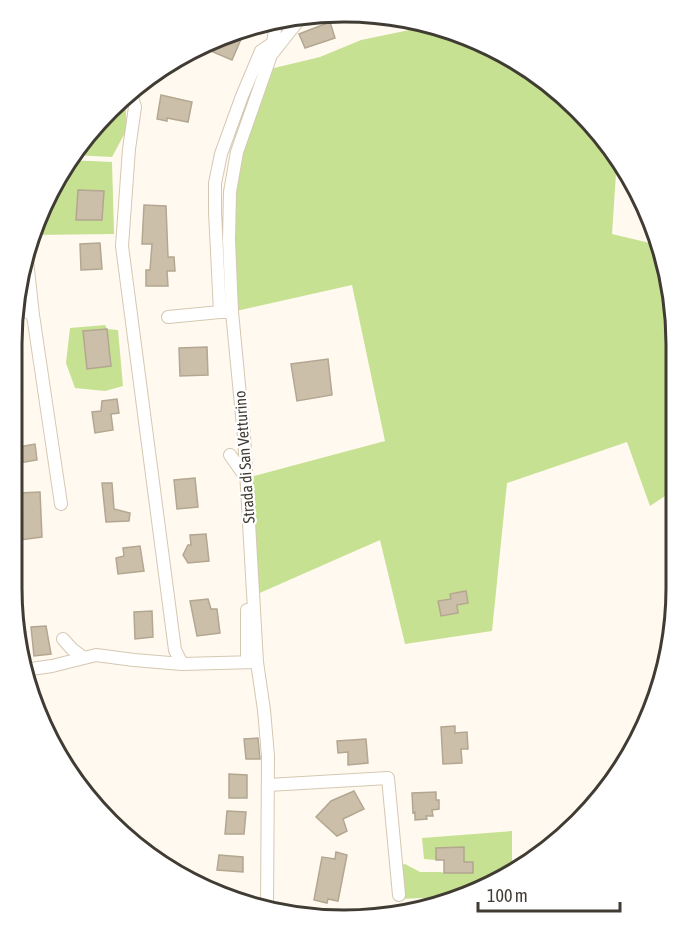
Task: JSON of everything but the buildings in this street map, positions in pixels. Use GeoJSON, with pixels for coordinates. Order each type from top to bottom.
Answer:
{"type":"FeatureCollection","features":[{"type":"Feature","properties":{"kind":"street","name":"Strada di San Vetturino"},"geometry":{"type":"LineString","coordinates":[[267,900],[268,756],[265,721],[252,662],[244,436],[226,312],[230,192],[237,152],[272,49],[293,27]]}},
{"type":"Feature","properties":{"kind":"street"},"geometry":{"type":"LineString","coordinates":[[272,49],[275,30]]}},
{"type":"Feature","properties":{"kind":"street"},"geometry":{"type":"LineString","coordinates":[[133,101],[135,107],[129,149],[122,246],[175,650],[182,664]]}},
{"type":"Feature","properties":{"kind":"street"},"geometry":{"type":"LineString","coordinates":[[29,280],[61,504]]}},
{"type":"Feature","properties":{"kind":"street"},"geometry":{"type":"LineString","coordinates":[[24,310],[33,315]]}},
{"type":"Feature","properties":{"kind":"street"},"geometry":{"type":"LineString","coordinates":[[168,317],[226,312]]}},
{"type":"Feature","properties":{"kind":"street"},"geometry":{"type":"LineString","coordinates":[[230,455],[247,478]]}},
{"type":"Feature","properties":{"kind":"street"},"geometry":{"type":"LineString","coordinates":[[63,639],[84,658]]}},
{"type":"Feature","properties":{"kind":"street"},"geometry":{"type":"LineString","coordinates":[[33,669],[96,655],[182,664],[252,662]]}},
{"type":"Feature","properties":{"kind":"street"},"geometry":{"type":"LineString","coordinates":[[268,785],[388,778],[399,895]]}},
{"type":"Feature","properties":{"kind":"green space"},"geometry":{"type":"Polygon","coordinates":[[[411,30],[427,33],[467,47],[505,66],[556,102],[586,132],[616,173],[612,234],[649,243],[655,261],[665,323],[666,495],[650,506],[627,442],[507,483],[492,631],[405,644],[380,540],[253,596],[247,478],[385,441],[352,285],[232,312],[230,192],[266,70],[320,57],[361,40],[411,30]]]}},
{"type":"Feature","properties":{"kind":"green space"},"geometry":{"type":"Polygon","coordinates":[[[126,108],[127,129],[112,157],[84,156],[102,132],[126,108]]]}},
{"type":"Feature","properties":{"kind":"green space"},"geometry":{"type":"Polygon","coordinates":[[[80,161],[112,162],[114,234],[42,235],[56,202],[80,161]]]}},
{"type":"Feature","properties":{"kind":"green space"},"geometry":{"type":"Polygon","coordinates":[[[105,325],[107,329],[118,330],[123,386],[105,391],[75,388],[66,363],[70,328],[105,325]]]}},
{"type":"Feature","properties":{"kind":"green space"},"geometry":{"type":"Polygon","coordinates":[[[512,831],[512,862],[467,885],[431,898],[401,899],[399,866],[405,864],[420,872],[473,872],[473,862],[464,862],[464,847],[436,848],[436,860],[424,859],[422,838],[512,831]]]}}]}
